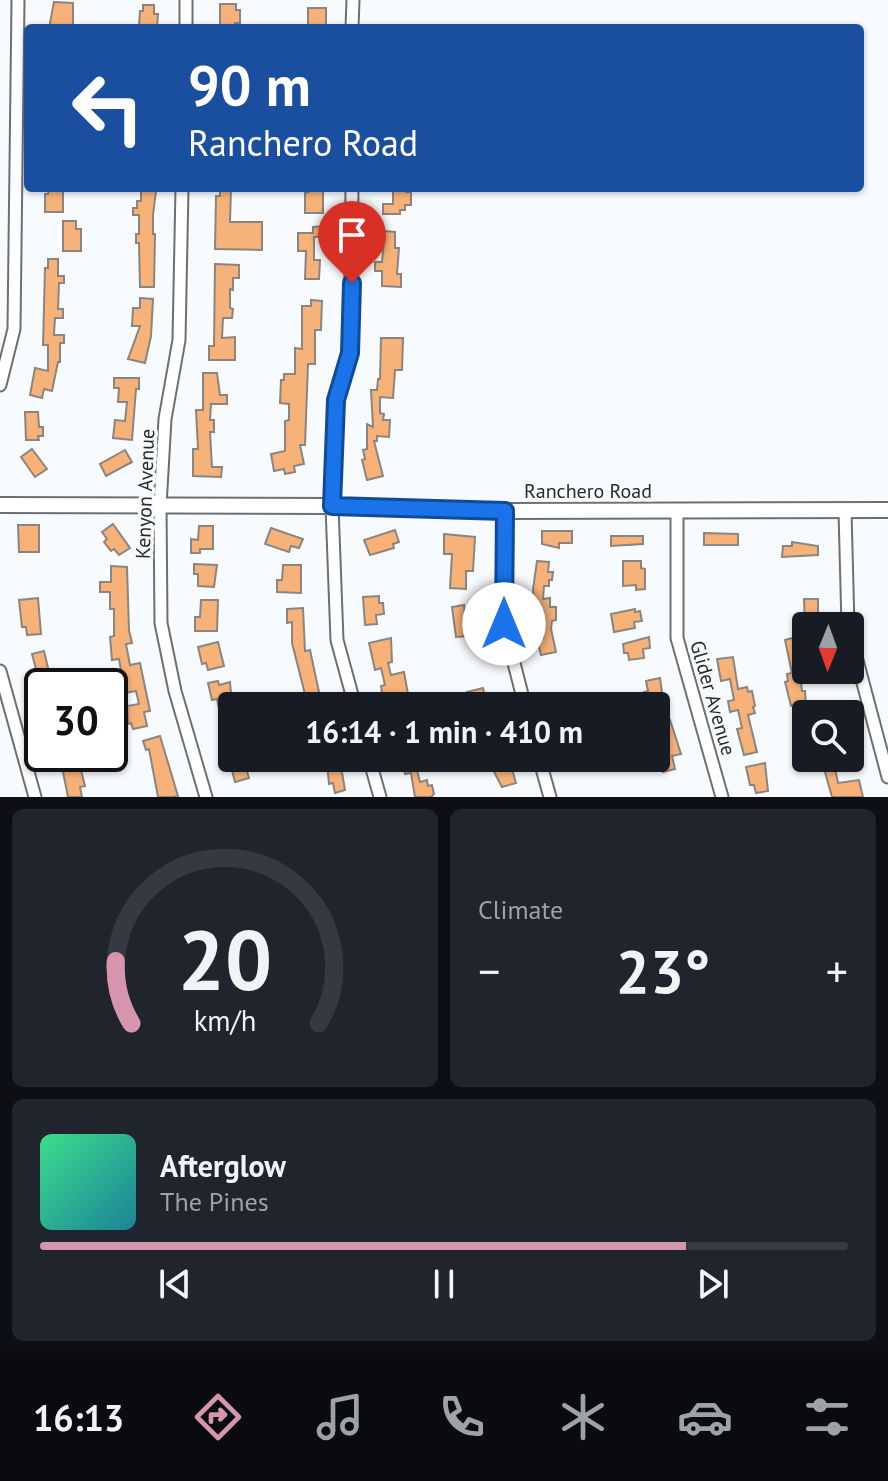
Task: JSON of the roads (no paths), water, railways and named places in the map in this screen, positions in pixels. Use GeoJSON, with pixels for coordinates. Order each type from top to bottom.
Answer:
{"type":"FeatureCollection","features":[{"type":"Feature","properties":{"kind":"main road","name":"Ranchero Road"},"geometry":{"type":"LineString","coordinates":[[0,505],[332,506],[505,511],[888,510]]}},
{"type":"Feature","properties":{"kind":"street"},"geometry":{"type":"LineString","coordinates":[[0,385],[14,329],[22,91],[18,0]]}},
{"type":"Feature","properties":{"kind":"street"},"geometry":{"type":"LineString","coordinates":[[186,0],[186,24]]}},
{"type":"Feature","properties":{"kind":"street"},"geometry":{"type":"LineString","coordinates":[[352,24],[353,0]]}},
{"type":"Feature","properties":{"kind":"street","name":"Kenyon Avenue"},"geometry":{"type":"LineString","coordinates":[[182,192],[179,340],[165,419],[160,506],[161,623],[175,691],[206,797]]}},
{"type":"Feature","properties":{"kind":"street"},"geometry":{"type":"LineString","coordinates":[[351,692],[337,640],[332,506],[336,400],[350,353],[352,192]]}},
{"type":"Feature","properties":{"kind":"street"},"geometry":{"type":"LineString","coordinates":[[505,511],[504,624],[521,692]]}},
{"type":"Feature","properties":{"kind":"street","name":"Glider Avenue"},"geometry":{"type":"LineString","coordinates":[[677,511],[677,638],[722,797]]}},
{"type":"Feature","properties":{"kind":"street"},"geometry":{"type":"LineString","coordinates":[[845,511],[848,612]]}},
{"type":"Feature","properties":{"kind":"street"},"geometry":{"type":"LineString","coordinates":[[0,671],[35,797]]}},
{"type":"Feature","properties":{"kind":"street"},"geometry":{"type":"LineString","coordinates":[[863,684],[888,777]]}},
{"type":"Feature","properties":{"kind":"street"},"geometry":{"type":"LineString","coordinates":[[373,772],[380,797]]}},
{"type":"Feature","properties":{"kind":"street"},"geometry":{"type":"LineString","coordinates":[[543,772],[550,797]]}}]}
